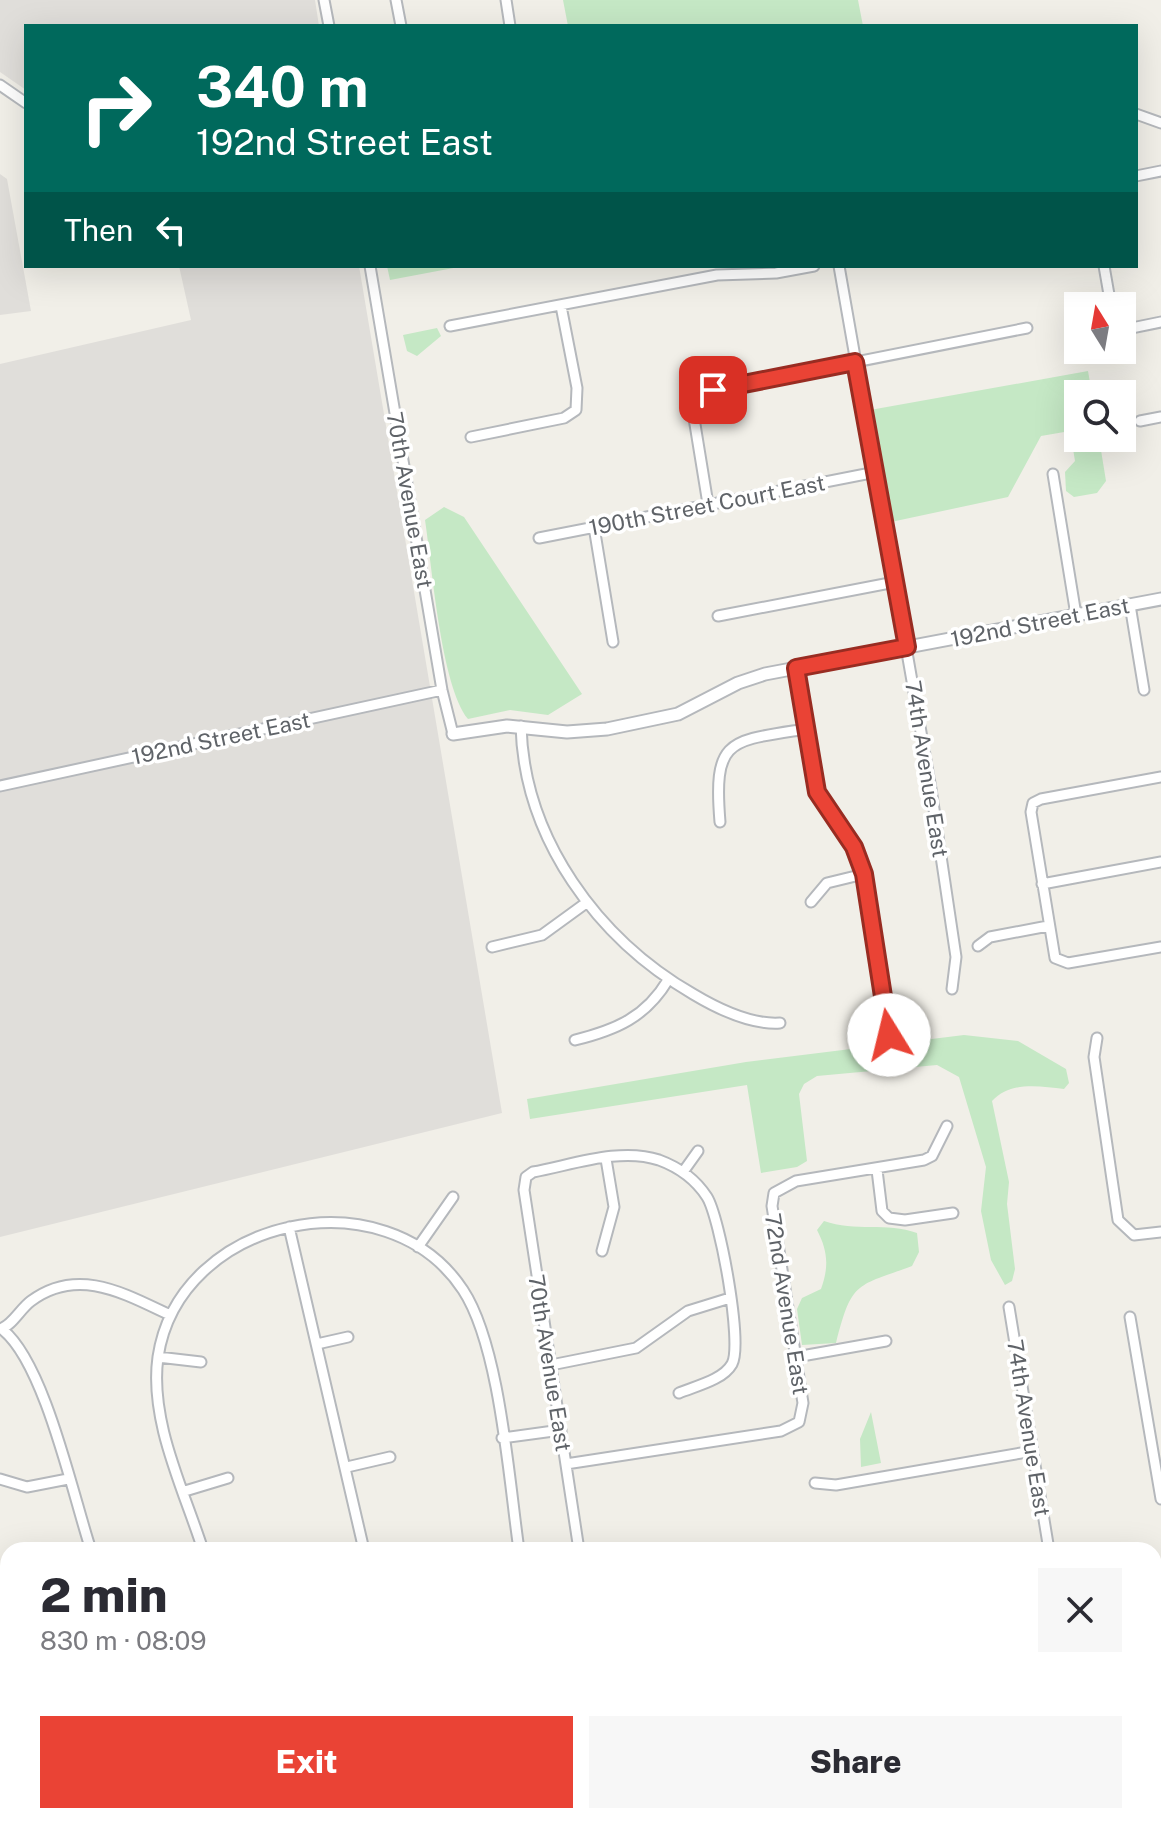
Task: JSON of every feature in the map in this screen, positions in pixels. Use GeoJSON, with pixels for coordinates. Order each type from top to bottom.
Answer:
{"type":"FeatureCollection","features":[{"type":"Feature","properties":{"kind":"street"},"geometry":{"type":"LineString","coordinates":[[324,0],[329,24]]}},
{"type":"Feature","properties":{"kind":"street"},"geometry":{"type":"LineString","coordinates":[[396,0],[401,24]]}},
{"type":"Feature","properties":{"kind":"street"},"geometry":{"type":"LineString","coordinates":[[506,0],[510,24]]}},
{"type":"Feature","properties":{"kind":"street"},"geometry":{"type":"LineString","coordinates":[[0,85],[24,102]]}},
{"type":"Feature","properties":{"kind":"street"},"geometry":{"type":"LineString","coordinates":[[1138,115],[1161,123]]}},
{"type":"Feature","properties":{"kind":"street"},"geometry":{"type":"LineString","coordinates":[[1138,176],[1161,171]]}},
{"type":"Feature","properties":{"kind":"street","name":"70th Avenue East"},"geometry":{"type":"LineString","coordinates":[[370,268],[442,690],[453,734]]}},
{"type":"Feature","properties":{"kind":"street"},"geometry":{"type":"LineString","coordinates":[[450,326],[717,275],[776,273],[803,268]]}},
{"type":"Feature","properties":{"kind":"street","name":"74th Avenue East"},"geometry":{"type":"LineString","coordinates":[[839,268],[907,647],[956,957],[952,989]]}},
{"type":"Feature","properties":{"kind":"street"},"geometry":{"type":"LineString","coordinates":[[1104,268],[1109,292]]}},
{"type":"Feature","properties":{"kind":"street"},"geometry":{"type":"LineString","coordinates":[[471,437],[564,418],[573,413],[578,396],[561,306]]}},
{"type":"Feature","properties":{"kind":"street"},"geometry":{"type":"LineString","coordinates":[[1136,327],[1161,322]]}},
{"type":"Feature","properties":{"kind":"street"},"geometry":{"type":"LineString","coordinates":[[708,504],[693,402],[713,390],[1027,328]]}},
{"type":"Feature","properties":{"kind":"street"},"geometry":{"type":"LineString","coordinates":[[1140,421],[1161,417]]}},
{"type":"Feature","properties":{"kind":"street","name":"190th Street Court East"},"geometry":{"type":"LineString","coordinates":[[539,538],[876,472]]}},
{"type":"Feature","properties":{"kind":"street"},"geometry":{"type":"LineString","coordinates":[[1053,474],[1076,615]]}},
{"type":"Feature","properties":{"kind":"street"},"geometry":{"type":"LineString","coordinates":[[594,527],[613,642]]}},
{"type":"Feature","properties":{"kind":"street"},"geometry":{"type":"LineString","coordinates":[[718,616],[895,582]]}},
{"type":"Feature","properties":{"kind":"street","name":"192nd Street East"},"geometry":{"type":"LineString","coordinates":[[453,734],[521,726],[588,731],[662,718],[688,710],[738,683],[796,668],[1161,599]]}},
{"type":"Feature","properties":{"kind":"street"},"geometry":{"type":"LineString","coordinates":[[1130,605],[1144,690]]}},
{"type":"Feature","properties":{"kind":"street"},"geometry":{"type":"LineString","coordinates":[[796,668],[817,792],[854,847],[864,874],[889,1035]]}},
{"type":"Feature","properties":{"kind":"street","name":"192nd Street East"},"geometry":{"type":"LineString","coordinates":[[0,786],[442,690]]}},
{"type":"Feature","properties":{"kind":"street"},"geometry":{"type":"LineString","coordinates":[[521,726],[529,780],[543,825],[586,903],[632,952],[668,980],[739,1015],[766,1024],[780,1023]]}},
{"type":"Feature","properties":{"kind":"street"},"geometry":{"type":"LineString","coordinates":[[720,822],[718,768],[728,751],[749,738],[806,729]]}},
{"type":"Feature","properties":{"kind":"street"},"geometry":{"type":"LineString","coordinates":[[1161,777],[1033,803],[1031,821],[1048,926],[1057,961],[1068,963],[1161,947]]}},
{"type":"Feature","properties":{"kind":"street"},"geometry":{"type":"LineString","coordinates":[[1042,884],[1161,862]]}},
{"type":"Feature","properties":{"kind":"street"},"geometry":{"type":"LineString","coordinates":[[811,902],[827,883],[864,874]]}},
{"type":"Feature","properties":{"kind":"street"},"geometry":{"type":"LineString","coordinates":[[492,947],[542,935],[586,903]]}},
{"type":"Feature","properties":{"kind":"street"},"geometry":{"type":"LineString","coordinates":[[978,946],[990,937],[1048,926]]}},
{"type":"Feature","properties":{"kind":"street"},"geometry":{"type":"LineString","coordinates":[[575,1040],[625,1024],[645,1010],[668,980]]}},
{"type":"Feature","properties":{"kind":"street"},"geometry":{"type":"LineString","coordinates":[[1097,1038],[1094,1057],[1118,1220],[1129,1233],[1145,1236],[1161,1232]]}},
{"type":"Feature","properties":{"kind":"street"},"geometry":{"type":"LineString","coordinates":[[947,1126],[932,1156],[877,1170],[882,1211],[891,1218],[953,1213]]}},
{"type":"Feature","properties":{"kind":"street"},"geometry":{"type":"LineString","coordinates":[[683,1172],[698,1151]]}},
{"type":"Feature","properties":{"kind":"street"},"geometry":{"type":"LineString","coordinates":[[602,1251],[614,1207],[606,1159],[644,1157],[683,1172],[701,1189],[715,1213],[737,1351],[730,1367],[717,1377],[679,1393]]}},
{"type":"Feature","properties":{"kind":"street","name":"70th Avenue East"},"geometry":{"type":"LineString","coordinates":[[578,1542],[524,1190],[526,1177],[533,1172],[606,1159]]}},
{"type":"Feature","properties":{"kind":"street","name":"72nd Avenue East"},"geometry":{"type":"LineString","coordinates":[[566,1464],[781,1431],[797,1424],[803,1403],[772,1206],[774,1193],[781,1186],[796,1181],[877,1170]]}},
{"type":"Feature","properties":{"kind":"street"},"geometry":{"type":"LineString","coordinates":[[418,1247],[453,1197]]}},
{"type":"Feature","properties":{"kind":"street"},"geometry":{"type":"LineString","coordinates":[[201,1542],[158,1402],[158,1357],[170,1315],[190,1284],[218,1258],[258,1237],[289,1227],[337,1221],[370,1225],[394,1233],[418,1247],[449,1272],[475,1311],[488,1352],[518,1542]]}},
{"type":"Feature","properties":{"kind":"street"},"geometry":{"type":"LineString","coordinates":[[289,1227],[362,1542]]}},
{"type":"Feature","properties":{"kind":"street"},"geometry":{"type":"LineString","coordinates":[[88,1542],[34,1374],[19,1346],[1,1330],[40,1295],[81,1283],[106,1286],[170,1315]]}},
{"type":"Feature","properties":{"kind":"street"},"geometry":{"type":"LineString","coordinates":[[551,1365],[636,1348],[688,1311],[730,1298]]}},
{"type":"Feature","properties":{"kind":"street","name":"74th Avenue East"},"geometry":{"type":"LineString","coordinates":[[1009,1307],[1048,1542]]}},
{"type":"Feature","properties":{"kind":"street"},"geometry":{"type":"LineString","coordinates":[[1130,1317],[1150,1441],[1159,1466],[1161,1499]]}},
{"type":"Feature","properties":{"kind":"street"},"geometry":{"type":"LineString","coordinates":[[317,1344],[348,1337]]}},
{"type":"Feature","properties":{"kind":"street"},"geometry":{"type":"LineString","coordinates":[[796,1357],[886,1341]]}},
{"type":"Feature","properties":{"kind":"street"},"geometry":{"type":"LineString","coordinates":[[158,1357],[201,1362]]}},
{"type":"Feature","properties":{"kind":"street"},"geometry":{"type":"LineString","coordinates":[[502,1438],[561,1430]]}},
{"type":"Feature","properties":{"kind":"street"},"geometry":{"type":"LineString","coordinates":[[815,1483],[836,1485],[1033,1451]]}},
{"type":"Feature","properties":{"kind":"street"},"geometry":{"type":"LineString","coordinates":[[347,1467],[390,1457]]}},
{"type":"Feature","properties":{"kind":"street"},"geometry":{"type":"LineString","coordinates":[[185,1491],[228,1478]]}},
{"type":"Feature","properties":{"kind":"street"},"geometry":{"type":"LineString","coordinates":[[0,1479],[27,1487],[68,1479]]}},
{"type":"Feature","properties":{"kind":"shaded area"},"geometry":{"type":"Polygon","coordinates":[[[0,0],[315,0],[319,24],[24,24],[24,89],[0,72],[0,0]]]}},
{"type":"Feature","properties":{"kind":"shaded area"},"geometry":{"type":"Polygon","coordinates":[[[0,174],[7,179],[31,311],[0,315],[0,174]]]}},
{"type":"Feature","properties":{"kind":"shaded area"},"geometry":{"type":"Polygon","coordinates":[[[179,268],[359,268],[502,1113],[0,1237],[0,364],[191,320],[179,268]]]}},
{"type":"Feature","properties":{"kind":"green space"},"geometry":{"type":"Polygon","coordinates":[[[563,0],[858,0],[863,24],[568,24],[563,0]]]}},
{"type":"Feature","properties":{"kind":"green space"},"geometry":{"type":"Polygon","coordinates":[[[387,268],[453,268],[390,280],[387,268]]]}},
{"type":"Feature","properties":{"kind":"green space"},"geometry":{"type":"Polygon","coordinates":[[[437,328],[441,336],[417,356],[407,351],[403,335],[437,328]]]}},
{"type":"Feature","properties":{"kind":"green space"},"geometry":{"type":"Polygon","coordinates":[[[1088,371],[1090,380],[1064,380],[1064,432],[1041,436],[1008,497],[891,522],[870,410],[1088,371]]]}},
{"type":"Feature","properties":{"kind":"green space"},"geometry":{"type":"Polygon","coordinates":[[[1074,452],[1101,452],[1106,481],[1097,493],[1074,497],[1066,491],[1065,472],[1075,461],[1074,452]]]}},
{"type":"Feature","properties":{"kind":"green space"},"geometry":{"type":"Polygon","coordinates":[[[444,507],[464,517],[582,694],[548,715],[510,710],[468,719],[459,703],[444,654],[425,520],[444,507]]]}},
{"type":"Feature","properties":{"kind":"green space"},"geometry":{"type":"Polygon","coordinates":[[[964,1035],[1018,1041],[1066,1069],[1069,1083],[1064,1089],[1035,1086],[1008,1090],[992,1101],[1009,1182],[1007,1204],[1015,1269],[1012,1281],[1005,1285],[991,1260],[981,1211],[986,1167],[959,1077],[937,1065],[817,1076],[804,1084],[799,1094],[807,1161],[797,1167],[761,1173],[747,1085],[530,1119],[527,1099],[746,1062],[964,1035]]]}},
{"type":"Feature","properties":{"kind":"green space"},"geometry":{"type":"Polygon","coordinates":[[[824,1221],[917,1233],[919,1252],[912,1266],[878,1278],[859,1289],[847,1308],[836,1343],[802,1345],[797,1309],[802,1298],[821,1289],[824,1281],[826,1259],[817,1230],[824,1221]]]}},
{"type":"Feature","properties":{"kind":"green space"},"geometry":{"type":"Polygon","coordinates":[[[871,1412],[881,1463],[861,1467],[860,1439],[871,1412]]]}},
{"type":"Feature","properties":{"kind":"route"},"geometry":{"type":"LineString","coordinates":[[713,390],[855,362],[907,647],[796,668],[817,792],[854,847],[864,874],[889,1035]]}}]}
